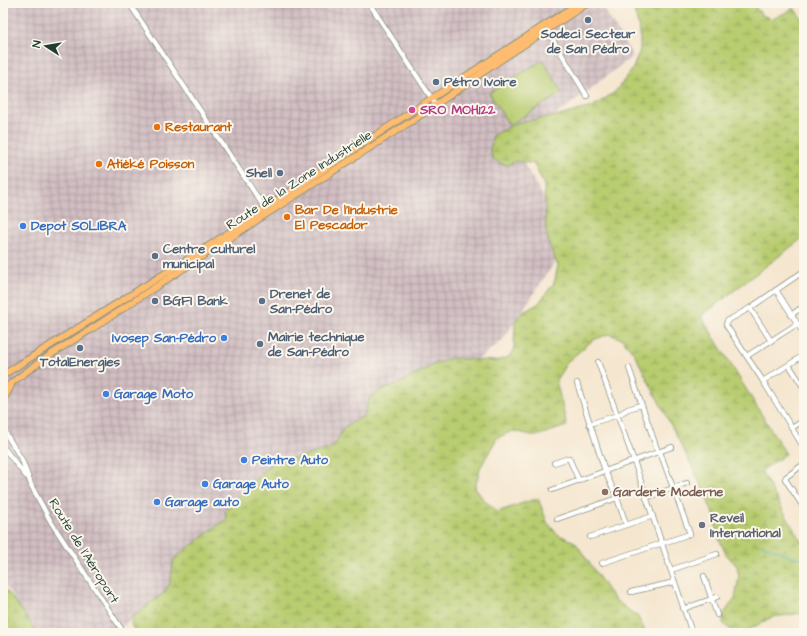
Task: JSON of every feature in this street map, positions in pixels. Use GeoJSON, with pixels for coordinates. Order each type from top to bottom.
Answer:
{"type":"FeatureCollection","features":[{"type":"Feature","properties":{"kind":"main road","name":"Route de la Zone Industrielle"},"geometry":{"type":"LineString","coordinates":[[3,390],[13,381],[54,352],[90,330],[432,98],[579,3]]}},
{"type":"Feature","properties":{"kind":"main road","name":"Route de la Zone Industrielle"},"geometry":{"type":"LineString","coordinates":[[3,375],[436,105],[502,59],[588,3]]}},
{"type":"Feature","properties":{"kind":"main road"},"geometry":{"type":"LineString","coordinates":[[3,400],[13,381]]}},
{"type":"Feature","properties":{"kind":"street"},"geometry":{"type":"LineString","coordinates":[[129,3],[266,210]]}},
{"type":"Feature","properties":{"kind":"street"},"geometry":{"type":"LineString","coordinates":[[369,3],[436,105]]}},
{"type":"Feature","properties":{"kind":"street"},"geometry":{"type":"LineString","coordinates":[[547,30],[587,96]]}},
{"type":"Feature","properties":{"kind":"street"},"geometry":{"type":"LineString","coordinates":[[804,271],[726,323],[804,448]]}},
{"type":"Feature","properties":{"kind":"street"},"geometry":{"type":"LineString","coordinates":[[776,290],[804,334]]}},
{"type":"Feature","properties":{"kind":"street"},"geometry":{"type":"LineString","coordinates":[[791,315],[804,306]]}},
{"type":"Feature","properties":{"kind":"street"},"geometry":{"type":"LineString","coordinates":[[750,308],[771,341]]}},
{"type":"Feature","properties":{"kind":"street"},"geometry":{"type":"LineString","coordinates":[[746,356],[797,324]]}},
{"type":"Feature","properties":{"kind":"street"},"geometry":{"type":"LineString","coordinates":[[763,381],[804,355]]}},
{"type":"Feature","properties":{"kind":"street"},"geometry":{"type":"LineString","coordinates":[[598,362],[634,461],[692,633]]}},
{"type":"Feature","properties":{"kind":"street"},"geometry":{"type":"LineString","coordinates":[[789,365],[804,388]]}},
{"type":"Feature","properties":{"kind":"street"},"geometry":{"type":"LineString","coordinates":[[602,563],[690,534],[641,405],[629,368]]}},
{"type":"Feature","properties":{"kind":"street"},"geometry":{"type":"LineString","coordinates":[[576,383],[605,471],[617,498],[626,524]]}},
{"type":"Feature","properties":{"kind":"street"},"geometry":{"type":"LineString","coordinates":[[589,424],[618,415],[628,409],[641,405]]}},
{"type":"Feature","properties":{"kind":"street"},"geometry":{"type":"LineString","coordinates":[[792,428],[804,420]]}},
{"type":"Feature","properties":{"kind":"street","name":"Route de l'Aéroport"},"geometry":{"type":"LineString","coordinates":[[3,429],[22,460],[29,478],[51,522],[124,633]]}},
{"type":"Feature","properties":{"kind":"street","name":"Route de l'Aéroport"},"geometry":{"type":"LineString","coordinates":[[3,447],[29,478]]}},
{"type":"Feature","properties":{"kind":"street"},"geometry":{"type":"LineString","coordinates":[[552,490],[672,447]]}},
{"type":"Feature","properties":{"kind":"street"},"geometry":{"type":"LineString","coordinates":[[554,463],[569,458],[579,481]]}},
{"type":"Feature","properties":{"kind":"street"},"geometry":{"type":"LineString","coordinates":[[804,464],[785,479],[804,508]]}},
{"type":"Feature","properties":{"kind":"street"},"geometry":{"type":"LineString","coordinates":[[646,498],[687,483]]}},
{"type":"Feature","properties":{"kind":"street"},"geometry":{"type":"LineString","coordinates":[[557,519],[617,498]]}},
{"type":"Feature","properties":{"kind":"street"},"geometry":{"type":"LineString","coordinates":[[590,537],[653,516]]}},
{"type":"Feature","properties":{"kind":"street"},"geometry":{"type":"LineString","coordinates":[[671,570],[718,554]]}},
{"type":"Feature","properties":{"kind":"street"},"geometry":{"type":"LineString","coordinates":[[704,576],[717,615]]}},
{"type":"Feature","properties":{"kind":"street"},"geometry":{"type":"LineString","coordinates":[[631,592],[675,582]]}},
{"type":"Feature","properties":{"kind":"street"},"geometry":{"type":"LineString","coordinates":[[684,608],[717,597]]}},
{"type":"Feature","properties":{"kind":"shaded area"},"geometry":{"type":"Polygon","coordinates":[[[3,3],[600,3],[633,56],[514,147],[569,241],[502,341],[113,633],[37,633],[3,582],[3,3]]]}},
{"type":"Feature","properties":{"kind":"green space"},"geometry":{"type":"Polygon","coordinates":[[[632,3],[752,3],[762,15],[773,19],[794,8],[804,22],[804,237],[701,316],[786,454],[761,471],[801,542],[804,541],[804,613],[772,617],[743,633],[734,633],[723,623],[723,615],[735,598],[739,577],[737,566],[726,554],[717,535],[715,518],[697,476],[634,353],[622,339],[609,334],[593,340],[568,361],[556,380],[567,426],[536,436],[513,431],[497,438],[480,468],[475,488],[484,500],[497,512],[538,498],[547,522],[557,534],[575,542],[614,599],[638,617],[646,633],[135,633],[131,624],[132,617],[165,592],[170,583],[174,559],[227,519],[225,511],[268,466],[278,461],[309,455],[334,447],[344,427],[364,416],[370,398],[377,392],[400,383],[435,364],[451,358],[496,361],[509,357],[514,348],[515,321],[523,312],[538,304],[554,283],[558,266],[550,247],[546,231],[544,185],[534,164],[516,161],[507,165],[493,159],[490,151],[493,135],[519,122],[558,116],[592,107],[615,92],[632,70],[640,50],[640,32],[632,3]]]}},
{"type":"Feature","properties":{"kind":"green space"},"geometry":{"type":"Polygon","coordinates":[[[543,60],[562,93],[509,125],[489,93],[543,60]]]}},
{"type":"Feature","properties":{"kind":"green space"},"geometry":{"type":"Polygon","coordinates":[[[3,587],[12,597],[37,633],[3,633],[3,587]]]}},
{"type":"Feature","properties":{"kind":"waterway"},"geometry":{"type":"LineString","coordinates":[[761,544],[794,558],[804,557]]}},
{"type":"Feature","properties":{"kind":"place","name":"Sodeci Secteur de San Pédro"},"geometry":{"type":"Point","coordinates":[588,20]}},
{"type":"Feature","properties":{"kind":"place","name":"Pétro Ivoire"},"geometry":{"type":"Point","coordinates":[436,82]}},
{"type":"Feature","properties":{"kind":"place","name":"SRO MOH122"},"geometry":{"type":"Point","coordinates":[412,110]}},
{"type":"Feature","properties":{"kind":"place","name":"Restaurant"},"geometry":{"type":"Point","coordinates":[157,127]}},
{"type":"Feature","properties":{"kind":"place","name":"Atièké Poisson"},"geometry":{"type":"Point","coordinates":[99,164]}},
{"type":"Feature","properties":{"kind":"place","name":"Shell"},"geometry":{"type":"Point","coordinates":[280,173]}},
{"type":"Feature","properties":{"kind":"place","name":"Bar De l'Industrie El Pescador"},"geometry":{"type":"Point","coordinates":[287,217]}},
{"type":"Feature","properties":{"kind":"place","name":"Depot SOLIBRA"},"geometry":{"type":"Point","coordinates":[23,226]}},
{"type":"Feature","properties":{"kind":"place","name":"Centre culturel municipal"},"geometry":{"type":"Point","coordinates":[155,256]}},
{"type":"Feature","properties":{"kind":"place","name":"BGFI Bank"},"geometry":{"type":"Point","coordinates":[155,301]}},
{"type":"Feature","properties":{"kind":"place","name":"Drenet de San-Pédro"},"geometry":{"type":"Point","coordinates":[262,301]}},
{"type":"Feature","properties":{"kind":"place","name":"Ivosep San-Pédro"},"geometry":{"type":"Point","coordinates":[224,338]}},
{"type":"Feature","properties":{"kind":"place","name":"Mairie technique de San-Pédro"},"geometry":{"type":"Point","coordinates":[260,344]}},
{"type":"Feature","properties":{"kind":"place","name":"TotalEnergies"},"geometry":{"type":"Point","coordinates":[80,348]}},
{"type":"Feature","properties":{"kind":"place","name":"Garage Moto"},"geometry":{"type":"Point","coordinates":[106,394]}},
{"type":"Feature","properties":{"kind":"place","name":"Peintre Auto"},"geometry":{"type":"Point","coordinates":[244,460]}},
{"type":"Feature","properties":{"kind":"place","name":"Garage Auto"},"geometry":{"type":"Point","coordinates":[205,484]}},
{"type":"Feature","properties":{"kind":"place","name":"Garderie Moderne"},"geometry":{"type":"Point","coordinates":[605,492]}},
{"type":"Feature","properties":{"kind":"place","name":"Garage auto"},"geometry":{"type":"Point","coordinates":[157,502]}},
{"type":"Feature","properties":{"kind":"place","name":"Reveil International"},"geometry":{"type":"Point","coordinates":[702,525]}}]}
